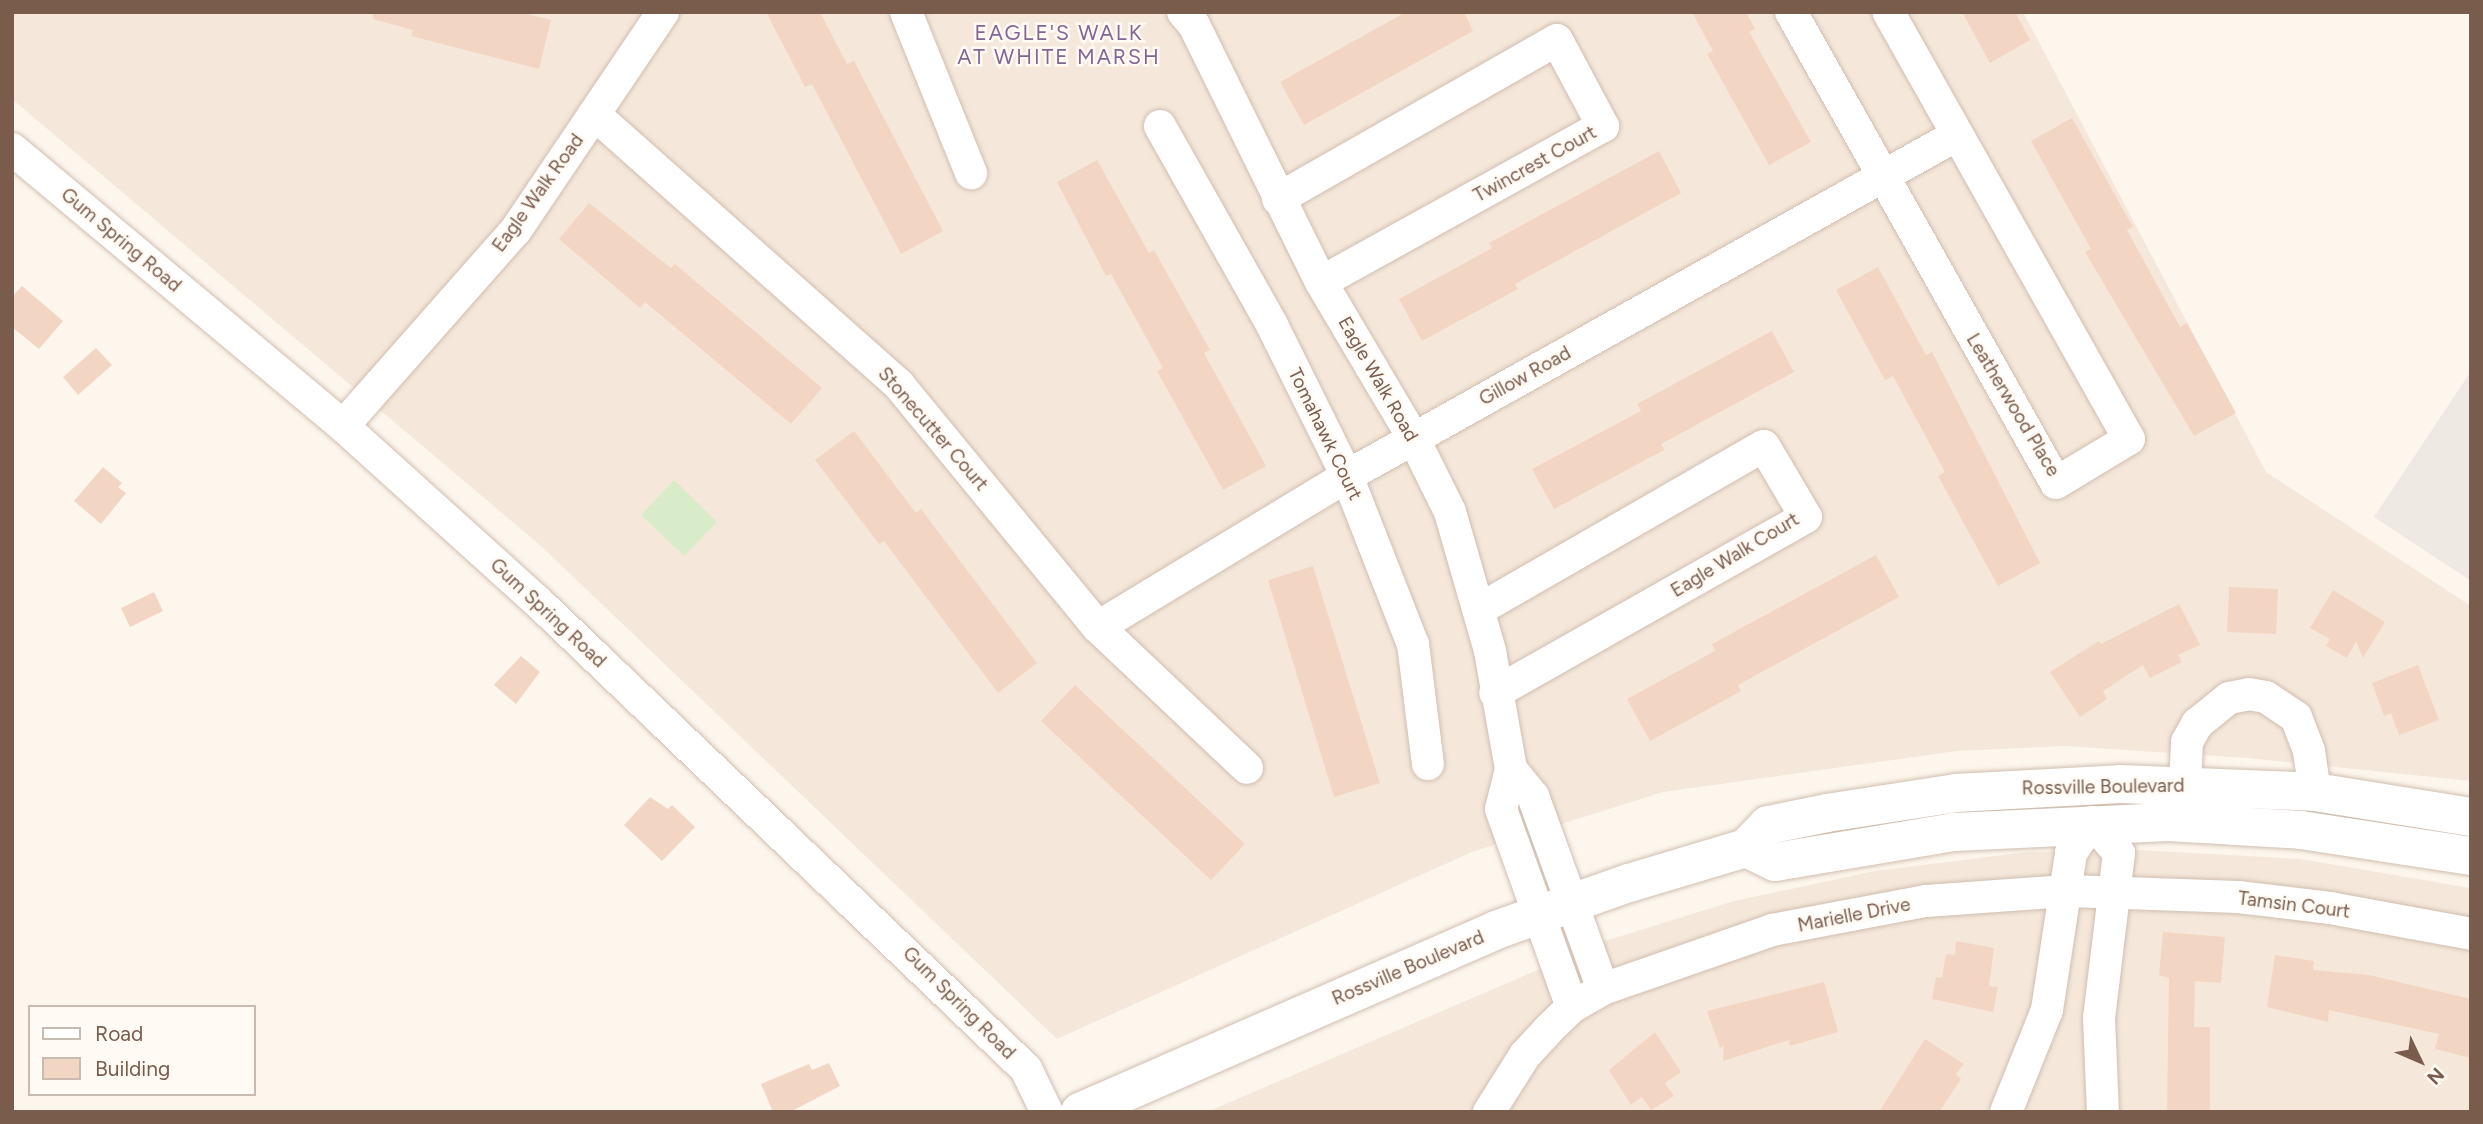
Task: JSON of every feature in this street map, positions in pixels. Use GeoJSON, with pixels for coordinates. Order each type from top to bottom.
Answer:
{"type":"FeatureCollection","features":[{"type":"Feature","properties":{"kind":"main road","name":"Rossville Boulevard"},"geometry":{"type":"LineString","coordinates":[[1080,1112],[1537,915],[1746,848],[1768,825],[1904,800],[2062,785],[2185,785],[2315,792],[2471,817]]}},
{"type":"Feature","properties":{"kind":"main road","name":"Rossville Boulevard"},"geometry":{"type":"LineString","coordinates":[[1746,848],[1775,862],[1896,839],[2092,822],[2301,830],[2471,856]]}},
{"type":"Feature","properties":{"kind":"street","name":"Eagle Walk Road"},"geometry":{"type":"LineString","coordinates":[[343,426],[516,230],[663,12]]}},
{"type":"Feature","properties":{"kind":"street"},"geometry":{"type":"LineString","coordinates":[[906,12],[971,173]]}},
{"type":"Feature","properties":{"kind":"street","name":"Leatherwood Place"},"geometry":{"type":"LineString","coordinates":[[1791,12],[1880,177],[2056,484],[2129,439],[1888,12]]}},
{"type":"Feature","properties":{"kind":"street","name":"Eagle Walk Road"},"geometry":{"type":"LineString","coordinates":[[1198,17],[1278,199],[1321,282],[1414,439],[1450,512],[1480,609],[1511,769],[1501,809],[1537,915]]}},
{"type":"Feature","properties":{"kind":"street","name":"Twincrest Court"},"geometry":{"type":"LineString","coordinates":[[1278,199],[1557,40],[1603,126],[1321,282]]}},
{"type":"Feature","properties":{"kind":"street","name":"Stonecutter Court"},"geometry":{"type":"LineString","coordinates":[[594,114],[899,385],[1098,627],[1247,768]]}},
{"type":"Feature","properties":{"kind":"street","name":"Tomahawk Court"},"geometry":{"type":"LineString","coordinates":[[1160,126],[1272,325],[1347,476],[1413,644],[1428,764]]}},
{"type":"Feature","properties":{"kind":"street","name":"Gillow Road"},"geometry":{"type":"LineString","coordinates":[[1098,627],[1347,476],[1957,135]]}},
{"type":"Feature","properties":{"kind":"street","name":"Gum Spring Road"},"geometry":{"type":"LineString","coordinates":[[12,149],[343,426],[890,934],[1026,1069],[1046,1112]]}},
{"type":"Feature","properties":{"kind":"street","name":"Eagle Walk Court"},"geometry":{"type":"LineString","coordinates":[[1480,609],[1765,446],[1806,517],[1495,693]]}},
{"type":"Feature","properties":{"kind":"street"},"geometry":{"type":"LineString","coordinates":[[2185,785],[2187,742],[2197,724],[2229,698],[2249,694],[2274,701],[2296,717],[2309,751],[2315,792]]}},
{"type":"Feature","properties":{"kind":"street","name":"Eagle Walk Road"},"geometry":{"type":"LineString","coordinates":[[1511,769],[1533,796],[1572,902]]}},
{"type":"Feature","properties":{"kind":"street"},"geometry":{"type":"LineString","coordinates":[[2006,1112],[2048,1010],[2071,853],[2092,822],[2119,853],[2099,1018],[2103,1112]]}},
{"type":"Feature","properties":{"kind":"street","name":"Marielle Drive"},"geometry":{"type":"LineString","coordinates":[[1489,1112],[1525,1055],[1572,1007],[1603,989],[1772,930],[1926,901],[2067,891],[2115,893]]}},
{"type":"Feature","properties":{"kind":"street","name":"Tamsin Court"},"geometry":{"type":"LineString","coordinates":[[2115,893],[2304,905],[2471,934]]}},
{"type":"Feature","properties":{"kind":"street"},"geometry":{"type":"LineString","coordinates":[[1572,902],[1603,989]]}},
{"type":"Feature","properties":{"kind":"street"},"geometry":{"type":"LineString","coordinates":[[1537,915],[1572,1007]]}},
{"type":"Feature","properties":{"kind":"street"},"geometry":{"type":"LineString","coordinates":[[2048,1010],[2099,1018]]}},
{"type":"Feature","properties":{"kind":"shaded area","name":"EAGLE'S WALK AT WHITE MARSH"},"geometry":{"type":"Polygon","coordinates":[[[12,12],[2023,12],[2266,472],[2471,606],[2471,781],[2248,758],[2065,746],[1957,751],[1663,792],[1472,852],[1057,1039],[541,546],[12,99],[12,12]]]}},
{"type":"Feature","properties":{"kind":"shaded area"},"geometry":{"type":"Polygon","coordinates":[[[2471,371],[2471,581],[2374,517],[2471,371]]]}},
{"type":"Feature","properties":{"kind":"shaded area"},"geometry":{"type":"Polygon","coordinates":[[[2138,850],[2300,859],[2471,888],[2471,1112],[1207,1112],[1605,941],[1734,901],[1875,871],[2027,852],[2138,850]]]}},
{"type":"Feature","properties":{"kind":"green space"},"geometry":{"type":"Polygon","coordinates":[[[674,480],[717,522],[684,556],[641,515],[674,480]]]}},
{"type":"Feature","properties":{"kind":"building"},"geometry":{"type":"Polygon","coordinates":[[[373,12],[520,12],[551,20],[539,69],[411,36],[413,30],[373,19],[373,12]]]}},
{"type":"Feature","properties":{"kind":"building"},"geometry":{"type":"Polygon","coordinates":[[[766,12],[820,12],[847,64],[854,61],[943,231],[901,254],[812,84],[805,87],[766,12]]]}},
{"type":"Feature","properties":{"kind":"building"},"geometry":{"type":"Polygon","coordinates":[[[1406,12],[1464,12],[1473,31],[1304,125],[1280,82],[1406,12]]]}},
{"type":"Feature","properties":{"kind":"building"},"geometry":{"type":"Polygon","coordinates":[[[1692,12],[1746,12],[1755,29],[1749,32],[1811,142],[1769,165],[1707,54],[1713,51],[1692,12]]]}},
{"type":"Feature","properties":{"kind":"building"},"geometry":{"type":"Polygon","coordinates":[[[1962,12],[2015,12],[2030,40],[1990,63],[1962,12]]]}},
{"type":"Feature","properties":{"kind":"building"},"geometry":{"type":"Polygon","coordinates":[[[2072,118],[2133,227],[2127,230],[2180,327],[2187,323],[2236,413],[2194,436],[2085,252],[2091,249],[2031,141],[2072,118]]]}},
{"type":"Feature","properties":{"kind":"building"},"geometry":{"type":"Polygon","coordinates":[[[1659,151],[1681,193],[1515,284],[1518,289],[1422,341],[1399,299],[1492,248],[1489,243],[1659,151]]]}},
{"type":"Feature","properties":{"kind":"building"},"geometry":{"type":"Polygon","coordinates":[[[1097,160],[1149,253],[1154,250],[1210,350],[1204,353],[1266,466],[1223,490],[1157,371],[1163,368],[1111,274],[1106,276],[1057,182],[1097,160]]]}},
{"type":"Feature","properties":{"kind":"building"},"geometry":{"type":"Polygon","coordinates":[[[589,203],[671,268],[675,264],[822,388],[791,424],[645,302],[640,308],[559,239],[589,203]]]}},
{"type":"Feature","properties":{"kind":"building"},"geometry":{"type":"Polygon","coordinates":[[[1878,267],[1926,355],[1932,352],[2040,563],[1998,586],[1938,476],[1945,472],[1893,376],[1885,380],[1836,290],[1878,267]]]}},
{"type":"Feature","properties":{"kind":"building"},"geometry":{"type":"Polygon","coordinates":[[[22,286],[63,321],[39,349],[12,327],[12,297],[22,286]]]}},
{"type":"Feature","properties":{"kind":"building"},"geometry":{"type":"Polygon","coordinates":[[[1772,331],[1794,372],[1661,444],[1664,450],[1554,509],[1532,469],[1641,411],[1637,404],[1772,331]]]}},
{"type":"Feature","properties":{"kind":"building"},"geometry":{"type":"Polygon","coordinates":[[[96,348],[112,365],[78,395],[63,377],[96,348]]]}},
{"type":"Feature","properties":{"kind":"building"},"geometry":{"type":"Polygon","coordinates":[[[854,431],[916,513],[921,509],[1037,663],[998,693],[884,541],[879,544],[815,460],[854,431]]]}},
{"type":"Feature","properties":{"kind":"building"},"geometry":{"type":"Polygon","coordinates":[[[103,467],[122,483],[118,487],[126,493],[101,524],[74,501],[103,467]]]}},
{"type":"Feature","properties":{"kind":"building"},"geometry":{"type":"Polygon","coordinates":[[[1876,555],[1899,597],[1738,685],[1741,691],[1650,741],[1627,699],[1715,651],[1712,644],[1876,555]]]}},
{"type":"Feature","properties":{"kind":"building"},"geometry":{"type":"Polygon","coordinates":[[[1313,566],[1380,783],[1334,797],[1268,580],[1313,566]]]}},
{"type":"Feature","properties":{"kind":"building"},"geometry":{"type":"Polygon","coordinates":[[[2229,587],[2278,589],[2276,634],[2227,632],[2229,587]]]}},
{"type":"Feature","properties":{"kind":"building"},"geometry":{"type":"Polygon","coordinates":[[[2333,590],[2385,622],[2363,658],[2356,641],[2347,658],[2326,646],[2330,639],[2310,628],[2333,590]]]}},
{"type":"Feature","properties":{"kind":"building"},"geometry":{"type":"Polygon","coordinates":[[[154,592],[163,611],[130,627],[121,608],[154,592]]]}},
{"type":"Feature","properties":{"kind":"building"},"geometry":{"type":"Polygon","coordinates":[[[2179,604],[2200,645],[2178,655],[2182,662],[2150,678],[2143,665],[2103,691],[2107,699],[2080,717],[2050,672],[2099,641],[2101,644],[2179,604]]]}},
{"type":"Feature","properties":{"kind":"building"},"geometry":{"type":"Polygon","coordinates":[[[521,656],[540,672],[516,704],[494,685],[521,656]]]}},
{"type":"Feature","properties":{"kind":"building"},"geometry":{"type":"Polygon","coordinates":[[[2418,665],[2439,720],[2399,735],[2391,713],[2384,716],[2372,683],[2418,665]]]}},
{"type":"Feature","properties":{"kind":"building"},"geometry":{"type":"Polygon","coordinates":[[[1075,685],[1245,844],[1211,880],[1041,721],[1075,685]]]}},
{"type":"Feature","properties":{"kind":"building"},"geometry":{"type":"Polygon","coordinates":[[[650,797],[668,809],[672,805],[695,827],[662,861],[624,825],[650,797]]]}},
{"type":"Feature","properties":{"kind":"building"},"geometry":{"type":"Polygon","coordinates":[[[2163,932],[2225,937],[2221,983],[2195,981],[2194,1027],[2210,1027],[2210,1112],[2167,1112],[2169,978],[2159,975],[2163,932]]]}},
{"type":"Feature","properties":{"kind":"building"},"geometry":{"type":"Polygon","coordinates":[[[1956,941],[1994,948],[1989,986],[1998,987],[1993,1012],[1932,999],[1936,977],[1942,978],[1946,954],[1955,955],[1956,941]]]}},
{"type":"Feature","properties":{"kind":"building"},"geometry":{"type":"Polygon","coordinates":[[[2275,955],[2314,961],[2313,970],[2369,975],[2471,999],[2471,1058],[2435,1049],[2439,1034],[2329,1010],[2328,1022],[2267,1007],[2275,955]]]}},
{"type":"Feature","properties":{"kind":"building"},"geometry":{"type":"Polygon","coordinates":[[[1824,982],[1838,1032],[1790,1046],[1789,1040],[1723,1061],[1724,1045],[1720,1048],[1707,1011],[1824,982]]]}},
{"type":"Feature","properties":{"kind":"building"},"geometry":{"type":"Polygon","coordinates":[[[1655,1032],[1681,1072],[1665,1083],[1674,1096],[1651,1110],[1642,1097],[1631,1105],[1609,1070],[1655,1032]]]}},
{"type":"Feature","properties":{"kind":"building"},"geometry":{"type":"Polygon","coordinates":[[[1925,1039],[1964,1064],[1956,1074],[1961,1079],[1939,1112],[1879,1112],[1925,1039]]]}},
{"type":"Feature","properties":{"kind":"building"},"geometry":{"type":"Polygon","coordinates":[[[829,1063],[840,1086],[790,1112],[773,1112],[761,1084],[809,1064],[812,1070],[829,1063]]]}},
{"type":"Feature","properties":{"kind":"district","name":"EAGLE'S WALK AT WHITE MARSH"},"geometry":{"type":"Point","coordinates":[1059,45]}}]}
